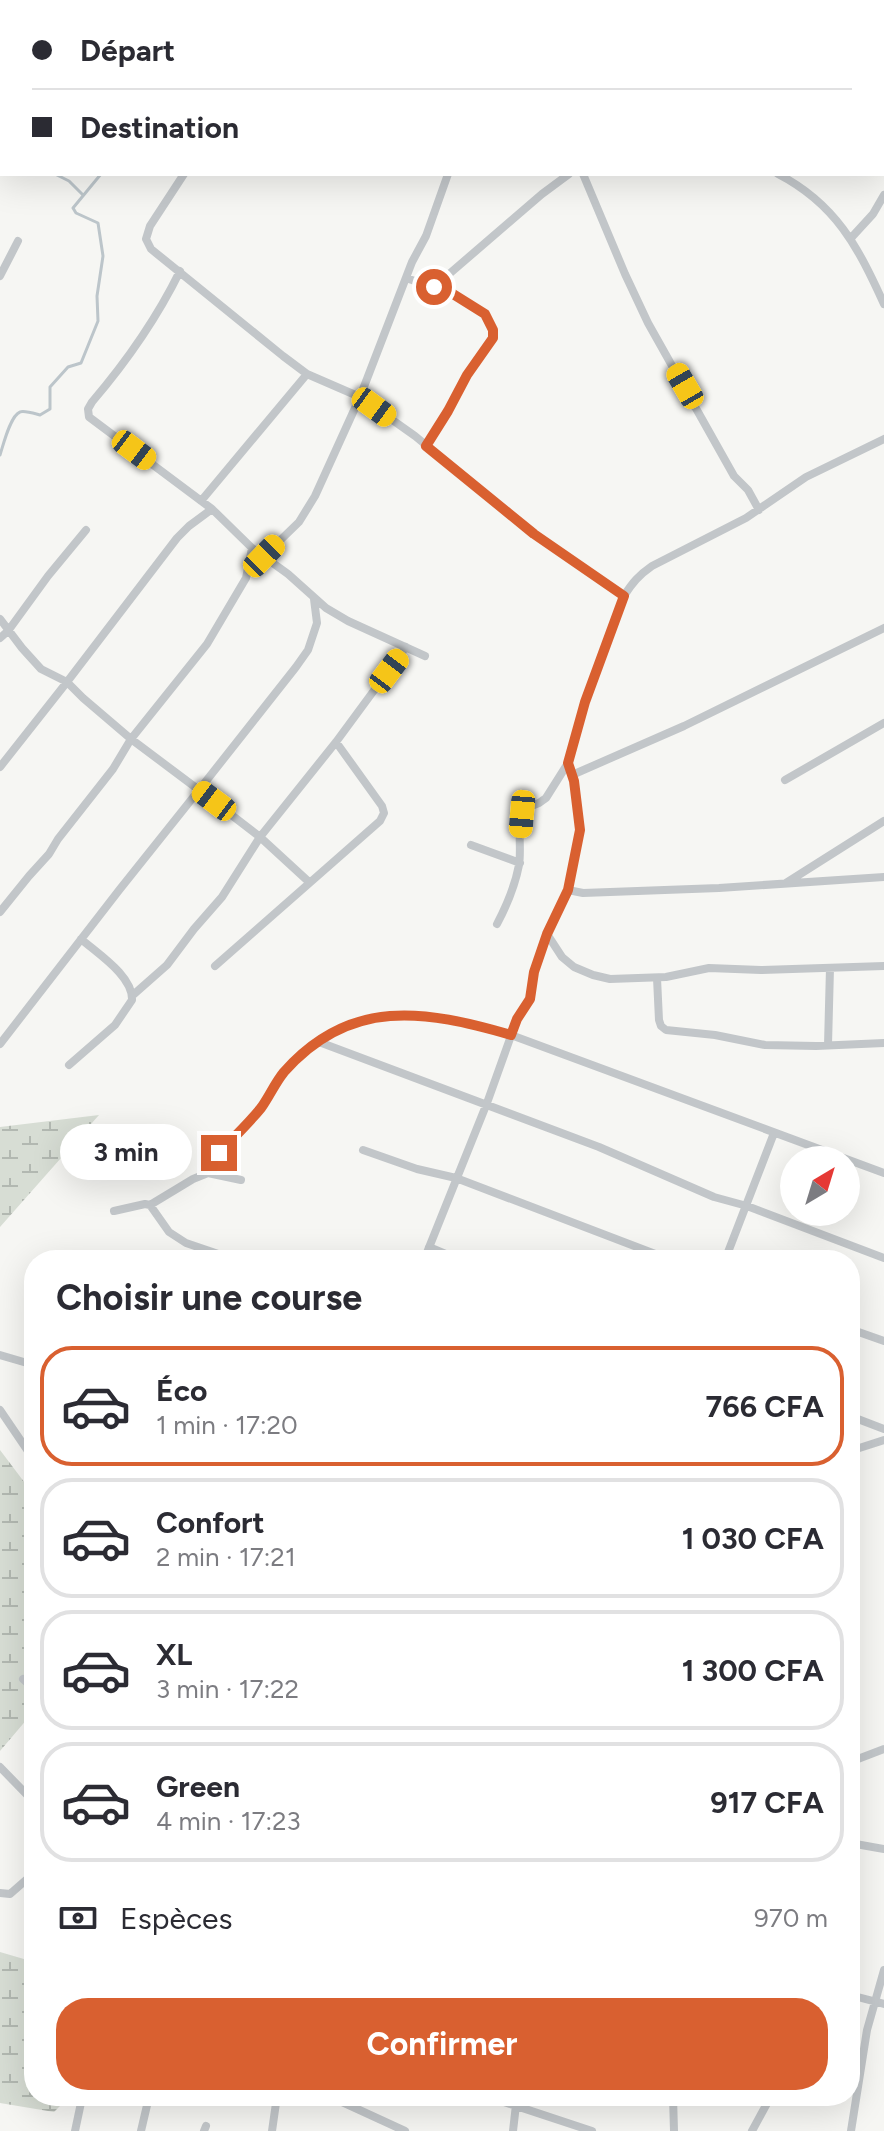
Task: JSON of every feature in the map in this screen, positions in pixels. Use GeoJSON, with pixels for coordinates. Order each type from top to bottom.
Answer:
{"type":"FeatureCollection","features":[{"type":"Feature","properties":{"kind":"street"},"geometry":{"type":"LineString","coordinates":[[183,176],[150,226],[146,239],[151,249],[307,374],[360,397],[534,534],[624,596]]}},
{"type":"Feature","properties":{"kind":"street"},"geometry":{"type":"LineString","coordinates":[[264,556],[309,509],[360,397],[447,176]]}},
{"type":"Feature","properties":{"kind":"street"},"geometry":{"type":"LineString","coordinates":[[434,287],[566,176]]}},
{"type":"Feature","properties":{"kind":"street"},"geometry":{"type":"LineString","coordinates":[[584,176],[648,323],[734,476],[748,490],[759,510]]}},
{"type":"Feature","properties":{"kind":"street"},"geometry":{"type":"LineString","coordinates":[[782,176],[811,194],[834,215],[868,267],[884,304]]}},
{"type":"Feature","properties":{"kind":"street"},"geometry":{"type":"LineString","coordinates":[[851,238],[873,214],[884,195]]}},
{"type":"Feature","properties":{"kind":"street"},"geometry":{"type":"LineString","coordinates":[[0,276],[18,241]]}},
{"type":"Feature","properties":{"kind":"street"},"geometry":{"type":"LineString","coordinates":[[180,271],[159,312],[88,409],[89,417],[212,509],[252,548],[337,615],[425,656]]}},
{"type":"Feature","properties":{"kind":"street"},"geometry":{"type":"LineString","coordinates":[[406,278],[453,294],[485,314],[493,330],[493,338],[467,375],[426,446]]}},
{"type":"Feature","properties":{"kind":"street"},"geometry":{"type":"LineString","coordinates":[[201,501],[307,374]]}},
{"type":"Feature","properties":{"kind":"street"},"geometry":{"type":"LineString","coordinates":[[497,924],[509,901],[520,863],[519,844],[524,809],[546,798],[568,763],[585,702],[624,596],[641,574],[759,510],[806,477],[884,439]]}},
{"type":"Feature","properties":{"kind":"street"},"geometry":{"type":"LineString","coordinates":[[0,767],[177,538],[212,509]]}},
{"type":"Feature","properties":{"kind":"street"},"geometry":{"type":"LineString","coordinates":[[0,638],[86,530]]}},
{"type":"Feature","properties":{"kind":"street"},"geometry":{"type":"LineString","coordinates":[[0,912],[49,854],[113,769],[131,739],[192,666],[246,578],[252,548]]}},
{"type":"Feature","properties":{"kind":"street"},"geometry":{"type":"LineString","coordinates":[[0,1044],[308,650],[317,623],[314,598]]}},
{"type":"Feature","properties":{"kind":"street"},"geometry":{"type":"LineString","coordinates":[[0,619],[41,669],[67,682],[131,739],[260,837],[309,882]]}},
{"type":"Feature","properties":{"kind":"street"},"geometry":{"type":"LineString","coordinates":[[572,775],[684,726],[884,628]]}},
{"type":"Feature","properties":{"kind":"street"},"geometry":{"type":"LineString","coordinates":[[69,1065],[115,1025],[133,995],[167,965],[222,897],[260,837],[406,647]]}},
{"type":"Feature","properties":{"kind":"street"},"geometry":{"type":"LineString","coordinates":[[785,780],[884,723]]}},
{"type":"Feature","properties":{"kind":"street"},"geometry":{"type":"LineString","coordinates":[[215,966],[380,821],[384,813],[382,806],[336,742]]}},
{"type":"Feature","properties":{"kind":"street"},"geometry":{"type":"LineString","coordinates":[[428,1250],[517,1019],[530,999],[534,972],[547,934],[568,890],[580,830],[568,763]]}},
{"type":"Feature","properties":{"kind":"street"},"geometry":{"type":"LineString","coordinates":[[786,884],[884,821]]}},
{"type":"Feature","properties":{"kind":"street"},"geometry":{"type":"LineString","coordinates":[[471,845],[520,863]]}},
{"type":"Feature","properties":{"kind":"street"},"geometry":{"type":"LineString","coordinates":[[568,890],[583,893],[719,888],[884,877]]}},
{"type":"Feature","properties":{"kind":"street"},"geometry":{"type":"LineString","coordinates":[[547,934],[562,957],[574,967],[610,979],[657,978],[709,968],[761,970],[884,966]]}},
{"type":"Feature","properties":{"kind":"street"},"geometry":{"type":"LineString","coordinates":[[81,939],[125,978],[133,995]]}},
{"type":"Feature","properties":{"kind":"street"},"geometry":{"type":"LineString","coordinates":[[828,1045],[830,968]]}},
{"type":"Feature","properties":{"kind":"street"},"geometry":{"type":"LineString","coordinates":[[657,978],[659,1020],[666,1030],[765,1045],[884,1043]]}},
{"type":"Feature","properties":{"kind":"street"},"geometry":{"type":"LineString","coordinates":[[219,1153],[260,1109],[283,1074],[301,1055],[343,1026],[392,1014],[451,1020],[511,1035],[884,1173]]}},
{"type":"Feature","properties":{"kind":"street"},"geometry":{"type":"LineString","coordinates":[[319,1042],[487,1103],[714,1197],[747,1206],[884,1258]]}},
{"type":"Feature","properties":{"kind":"street"},"geometry":{"type":"LineString","coordinates":[[729,1250],[774,1133]]}},
{"type":"Feature","properties":{"kind":"street"},"geometry":{"type":"LineString","coordinates":[[363,1150],[417,1169],[456,1178],[645,1250]]}},
{"type":"Feature","properties":{"kind":"street"},"geometry":{"type":"LineString","coordinates":[[114,1211],[150,1205],[208,1173],[241,1180]]}},
{"type":"Feature","properties":{"kind":"street"},"geometry":{"type":"LineString","coordinates":[[150,1205],[169,1232],[186,1243],[207,1250]]}},
{"type":"Feature","properties":{"kind":"street"},"geometry":{"type":"LineString","coordinates":[[429,1247],[436,1250]]}},
{"type":"Feature","properties":{"kind":"street"},"geometry":{"type":"LineString","coordinates":[[860,1333],[884,1341]]}},
{"type":"Feature","properties":{"kind":"street"},"geometry":{"type":"LineString","coordinates":[[0,1355],[24,1362]]}},
{"type":"Feature","properties":{"kind":"street"},"geometry":{"type":"LineString","coordinates":[[0,1410],[24,1445]]}},
{"type":"Feature","properties":{"kind":"street"},"geometry":{"type":"LineString","coordinates":[[860,1420],[884,1429]]}},
{"type":"Feature","properties":{"kind":"street"},"geometry":{"type":"LineString","coordinates":[[860,1448],[884,1440]]}},
{"type":"Feature","properties":{"kind":"street"},"geometry":{"type":"LineString","coordinates":[[860,1758],[884,1749]]}},
{"type":"Feature","properties":{"kind":"street"},"geometry":{"type":"LineString","coordinates":[[0,1767],[24,1792]]}},
{"type":"Feature","properties":{"kind":"street"},"geometry":{"type":"LineString","coordinates":[[860,1845],[882,1850]]}},
{"type":"Feature","properties":{"kind":"street"},"geometry":{"type":"LineString","coordinates":[[0,1893],[10,1894],[24,1882]]}},
{"type":"Feature","properties":{"kind":"street"},"geometry":{"type":"LineString","coordinates":[[860,2074],[867,2030],[879,2003],[884,1970]]}},
{"type":"Feature","properties":{"kind":"street"},"geometry":{"type":"LineString","coordinates":[[75,2131],[80,2106]]}},
{"type":"Feature","properties":{"kind":"street"},"geometry":{"type":"LineString","coordinates":[[141,2131],[147,2106]]}},
{"type":"Feature","properties":{"kind":"street"},"geometry":{"type":"LineString","coordinates":[[272,2131],[276,2106]]}},
{"type":"Feature","properties":{"kind":"street"},"geometry":{"type":"LineString","coordinates":[[351,2106],[405,2131]]}},
{"type":"Feature","properties":{"kind":"street"},"geometry":{"type":"LineString","coordinates":[[673,2106],[674,2131]]}},
{"type":"Feature","properties":{"kind":"street"},"geometry":{"type":"LineString","coordinates":[[752,2131],[766,2106]]}},
{"type":"Feature","properties":{"kind":"street"},"geometry":{"type":"LineString","coordinates":[[851,2131],[855,2106]]}},
{"type":"Feature","properties":{"kind":"street"},"geometry":{"type":"LineString","coordinates":[[513,2131],[516,2107],[592,2131]]}},
{"type":"Feature","properties":{"kind":"green space"},"geometry":{"type":"Polygon","coordinates":[[[99,1115],[0,1227],[0,1127],[99,1115]]]}},
{"type":"Feature","properties":{"kind":"green space"},"geometry":{"type":"Polygon","coordinates":[[[0,1450],[24,1482],[24,1723],[0,1751],[0,1450]]]}},
{"type":"Feature","properties":{"kind":"green space"},"geometry":{"type":"Polygon","coordinates":[[[0,1952],[24,1959],[24,2106],[60,2106],[54,2112],[0,2103],[0,1952]]]}},
{"type":"Feature","properties":{"kind":"waterway"},"geometry":{"type":"LineString","coordinates":[[59,176],[82,194]]}},
{"type":"Feature","properties":{"kind":"waterway"},"geometry":{"type":"LineString","coordinates":[[0,455],[16,415],[24,411],[40,415],[50,409],[50,387],[68,367],[81,363],[98,321],[97,296],[103,256],[98,223],[76,213],[73,208],[99,176]]}},
{"type":"Feature","properties":{"kind":"route"},"geometry":{"type":"LineString","coordinates":[[219,1153],[260,1109],[283,1074],[301,1055],[343,1026],[392,1014],[416,1015],[511,1035],[530,999],[534,972],[547,934],[568,890],[580,830],[574,781],[568,763],[585,702],[624,596],[497,506],[426,446],[467,375],[493,338],[491,323],[485,314],[453,294],[434,287]]}}]}
